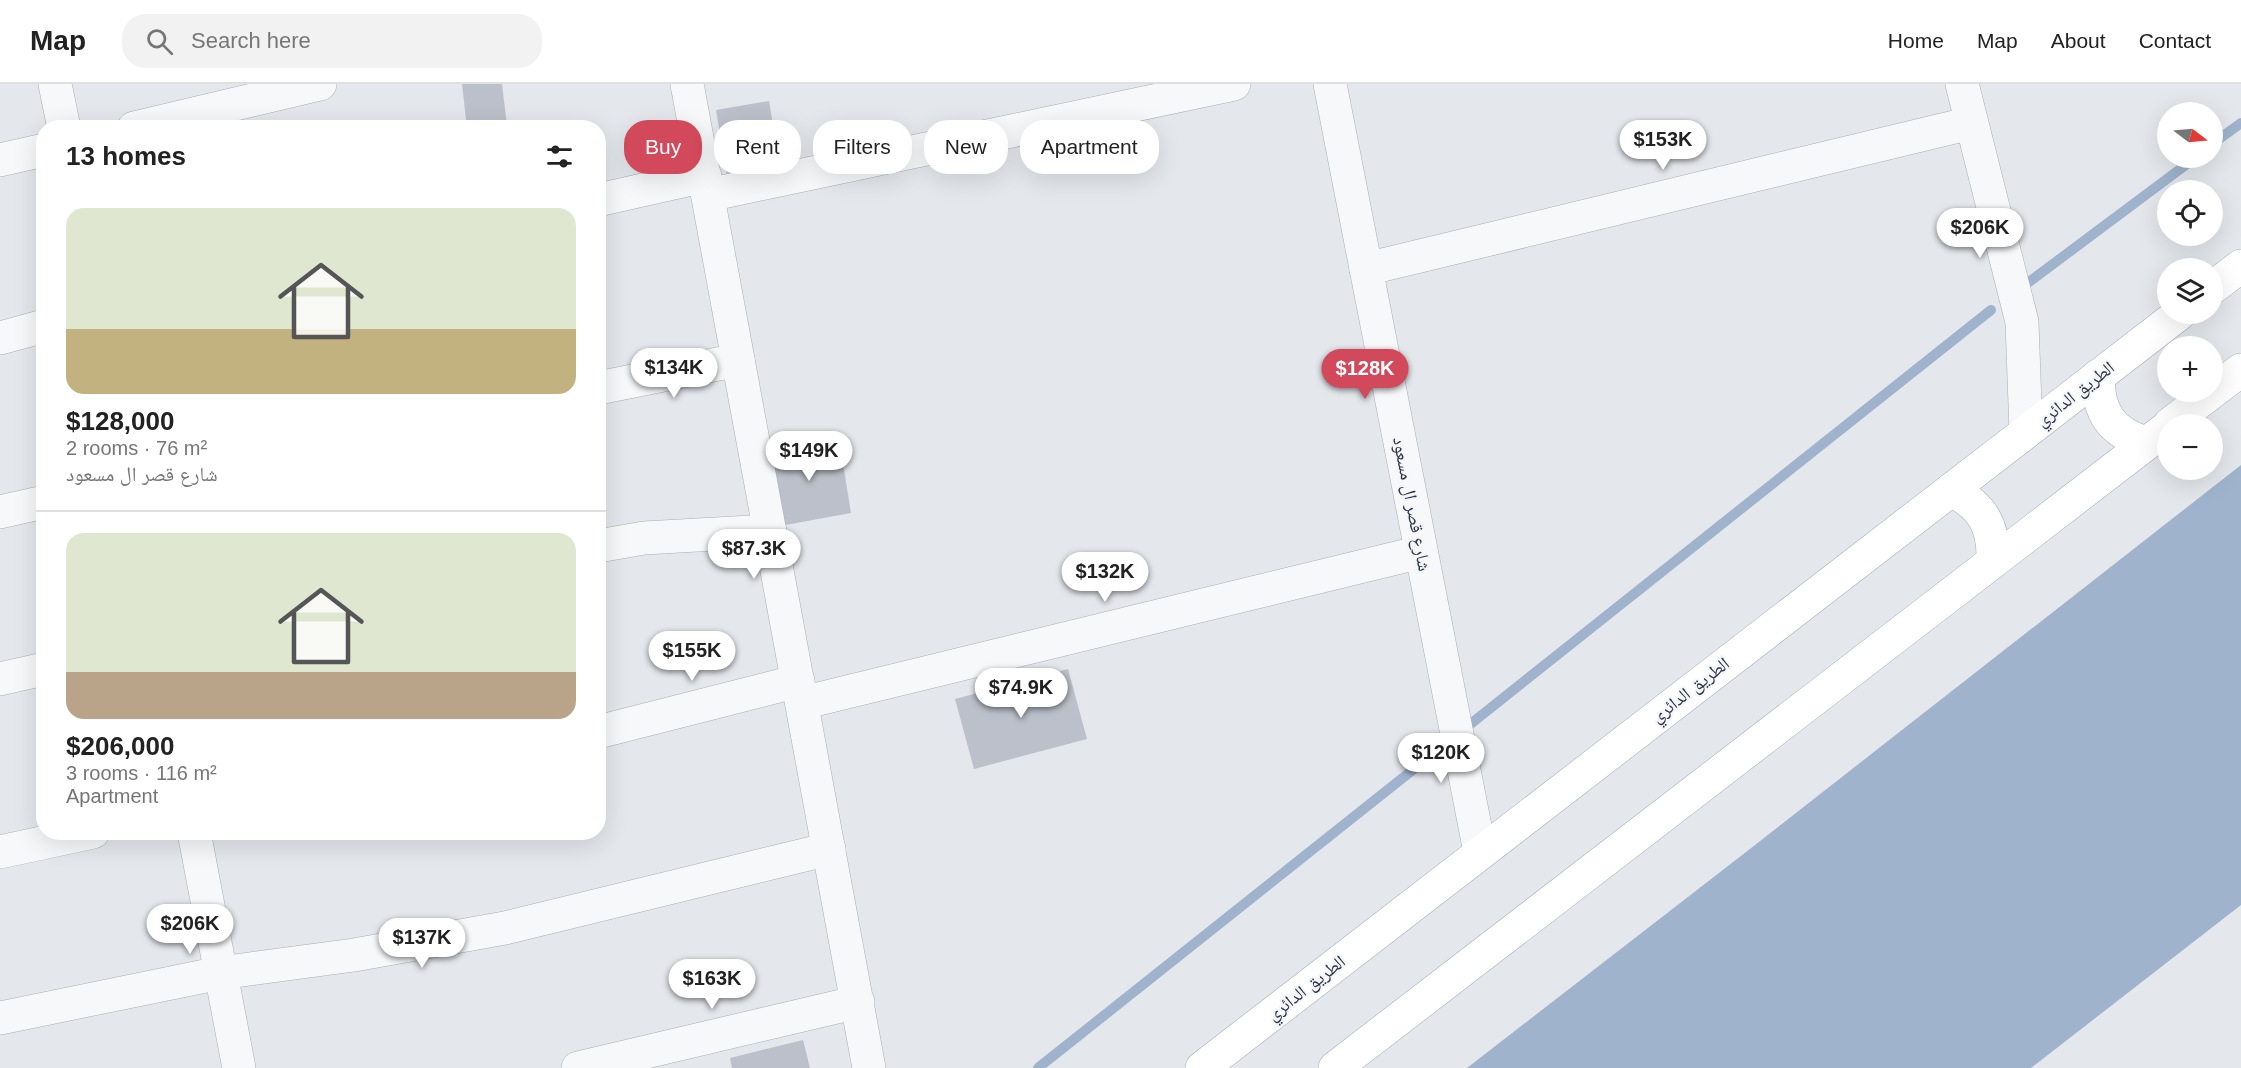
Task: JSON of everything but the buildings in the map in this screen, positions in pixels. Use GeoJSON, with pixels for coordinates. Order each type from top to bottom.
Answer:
{"type":"FeatureCollection","features":[{"type":"Feature","properties":{"kind":"main road"},"geometry":{"type":"LineString","coordinates":[[2223,280],[2241,266]]}},
{"type":"Feature","properties":{"kind":"main road","name":"الطريق الدائري"},"geometry":{"type":"LineString","coordinates":[[1202,1068],[2166,324]]}},
{"type":"Feature","properties":{"kind":"main road"},"geometry":{"type":"LineString","coordinates":[[2183,414],[2241,370]]}},
{"type":"Feature","properties":{"kind":"main road"},"geometry":{"type":"LineString","coordinates":[[2098,376],[2098,391],[2108,420],[2132,438],[2157,432]]}},
{"type":"Feature","properties":{"kind":"main road"},"geometry":{"type":"LineString","coordinates":[[1335,1068],[2157,434]]}},
{"type":"Feature","properties":{"kind":"main road"},"geometry":{"type":"LineString","coordinates":[[1951,490],[1976,506],[1985,518],[1992,539],[1994,561]]}},
{"type":"Feature","properties":{"kind":"street"},"geometry":{"type":"LineString","coordinates":[[55,84],[62,120]]}},
{"type":"Feature","properties":{"kind":"street"},"geometry":{"type":"LineString","coordinates":[[168,120],[320,84]]}},
{"type":"Feature","properties":{"kind":"street"},"geometry":{"type":"LineString","coordinates":[[687,84],[858,1002],[868,1068]]}},
{"type":"Feature","properties":{"kind":"street"},"geometry":{"type":"LineString","coordinates":[[606,199],[706,185],[1234,84]]}},
{"type":"Feature","properties":{"kind":"street","name":"شارع قصر ال مسعود"},"geometry":{"type":"LineString","coordinates":[[1330,84],[1480,852]]}},
{"type":"Feature","properties":{"kind":"street"},"geometry":{"type":"LineString","coordinates":[[1962,84],[2022,322],[2026,432]]}},
{"type":"Feature","properties":{"kind":"street"},"geometry":{"type":"LineString","coordinates":[[1366,269],[1971,123]]}},
{"type":"Feature","properties":{"kind":"street"},"geometry":{"type":"LineString","coordinates":[[0,160],[36,152]]}},
{"type":"Feature","properties":{"kind":"street"},"geometry":{"type":"LineString","coordinates":[[0,338],[36,328]]}},
{"type":"Feature","properties":{"kind":"street"},"geometry":{"type":"LineString","coordinates":[[606,386],[738,360]]}},
{"type":"Feature","properties":{"kind":"street"},"geometry":{"type":"LineString","coordinates":[[0,512],[36,504]]}},
{"type":"Feature","properties":{"kind":"street"},"geometry":{"type":"LineString","coordinates":[[606,545],[644,538],[770,531]]}},
{"type":"Feature","properties":{"kind":"street"},"geometry":{"type":"LineString","coordinates":[[606,730],[800,692],[1421,552]]}},
{"type":"Feature","properties":{"kind":"street"},"geometry":{"type":"LineString","coordinates":[[0,679],[36,671]]}},
{"type":"Feature","properties":{"kind":"street"},"geometry":{"type":"LineString","coordinates":[[0,852],[56,840]]}},
{"type":"Feature","properties":{"kind":"street"},"geometry":{"type":"LineString","coordinates":[[197,840],[239,1068]]}},
{"type":"Feature","properties":{"kind":"street"},"geometry":{"type":"LineString","coordinates":[[0,1018],[220,973],[354,955],[505,928],[829,849]]}},
{"type":"Feature","properties":{"kind":"street"},"geometry":{"type":"LineString","coordinates":[[578,1068],[858,1002]]}},
{"type":"Feature","properties":{"kind":"water"},"geometry":{"type":"Polygon","coordinates":[[[2241,465],[2241,905],[2031,1068],[1467,1068],[1737,859],[2241,465]]]}},
{"type":"Feature","properties":{"kind":"waterway"},"geometry":{"type":"LineString","coordinates":[[2223,136],[2241,123]]}},
{"type":"Feature","properties":{"kind":"waterway"},"geometry":{"type":"LineString","coordinates":[[2029,282],[2182,168]]}},
{"type":"Feature","properties":{"kind":"waterway"},"geometry":{"type":"LineString","coordinates":[[1038,1068],[1991,310]]}}]}
